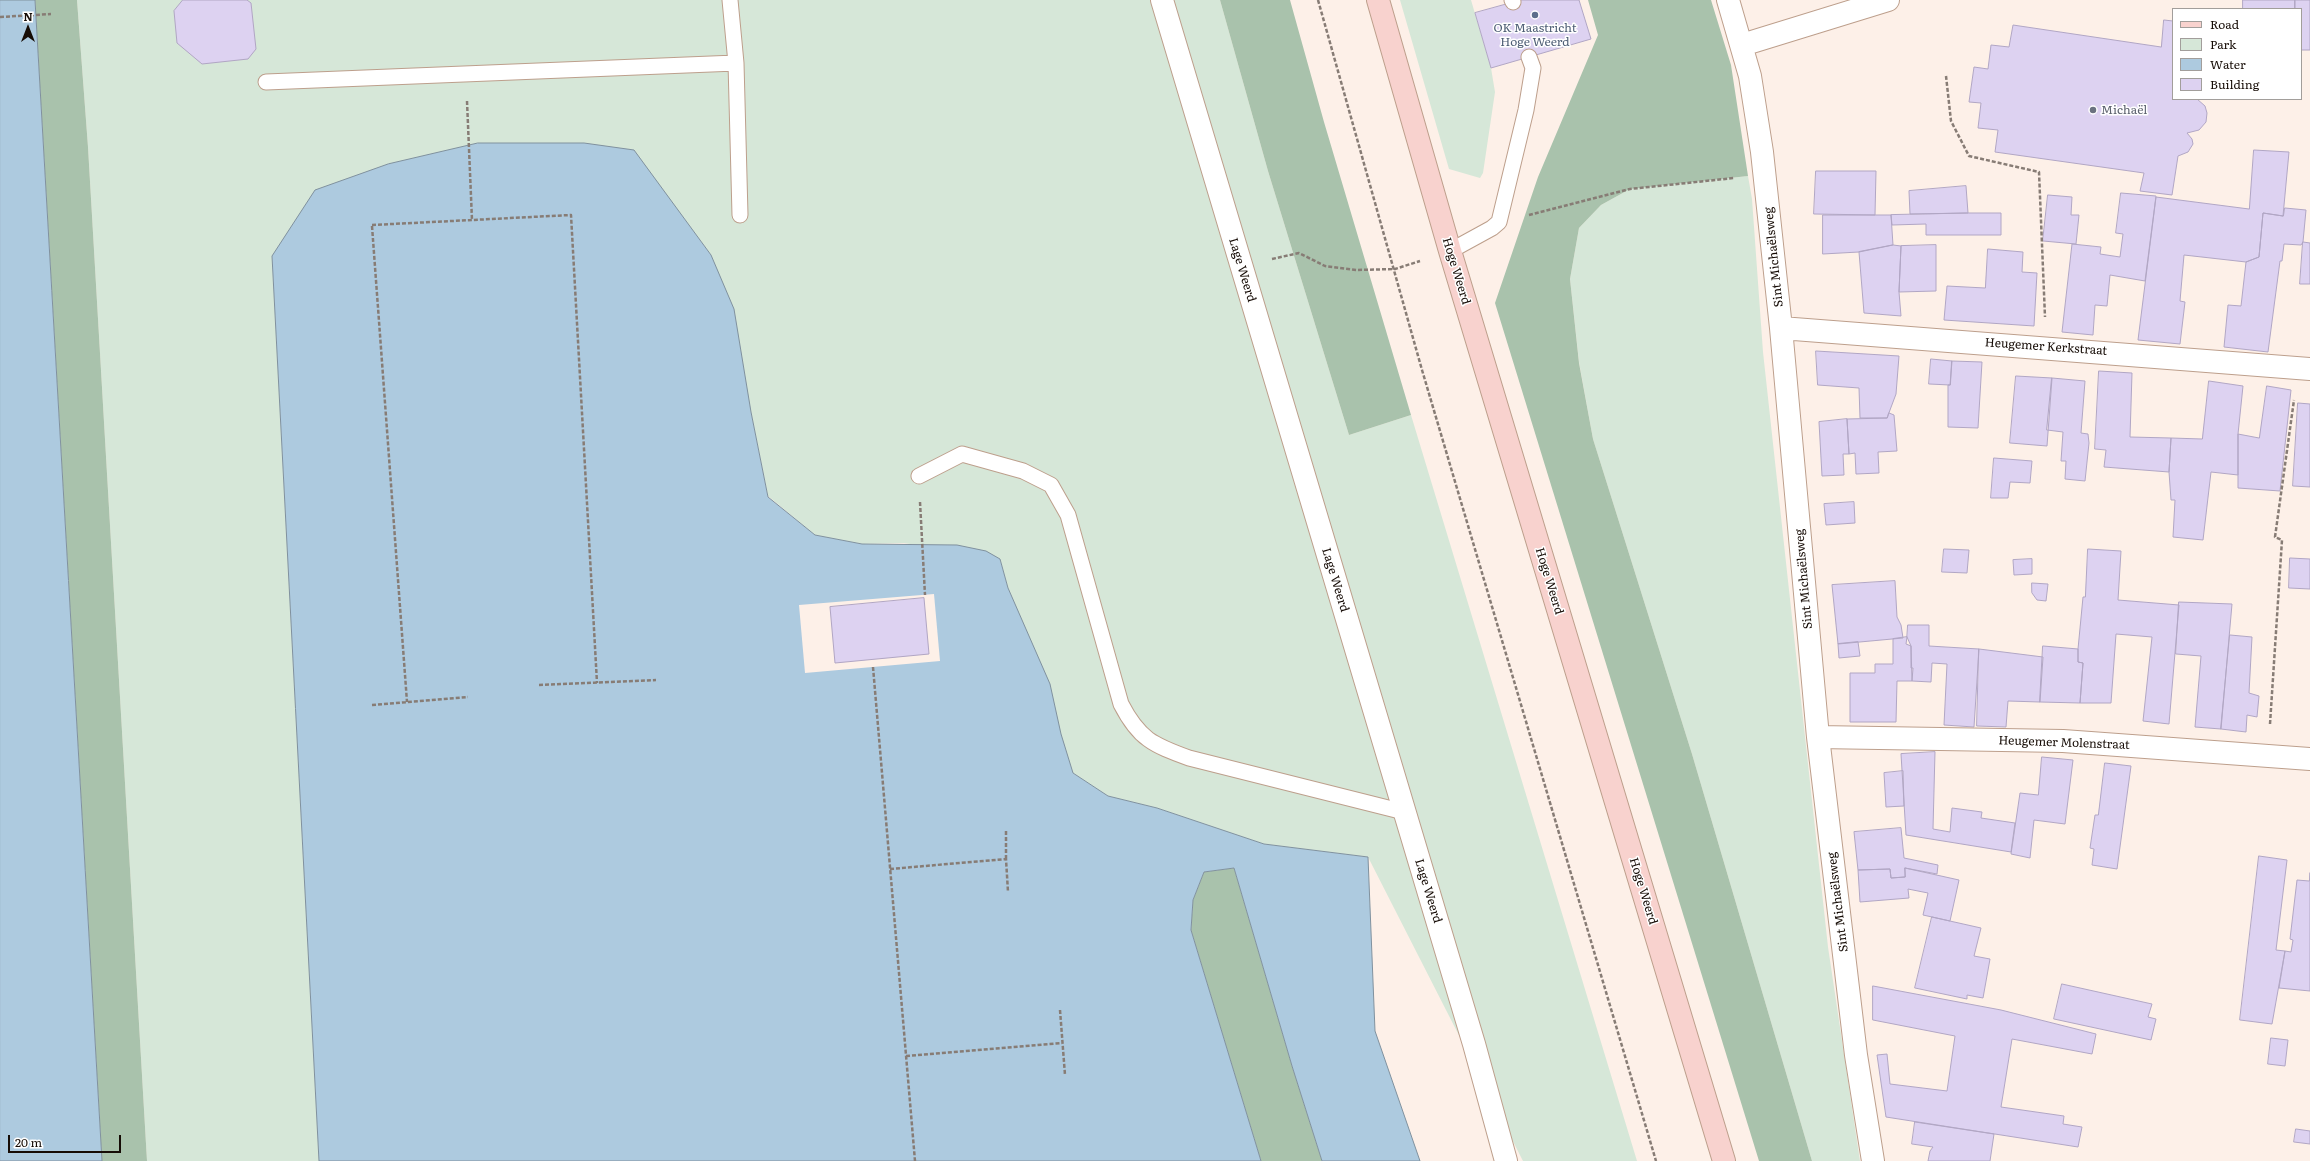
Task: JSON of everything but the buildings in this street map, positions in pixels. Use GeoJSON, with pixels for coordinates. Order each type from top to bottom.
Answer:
{"type":"FeatureCollection","features":[{"type":"Feature","properties":{"kind":"main road","name":"Hoge Weerd"},"geometry":{"type":"LineString","coordinates":[[1378,0],[1450,251],[1724,1161]]}},
{"type":"Feature","properties":{"kind":"street","name":"Lage Weerd"},"geometry":{"type":"LineString","coordinates":[[1162,0],[1474,1044],[1506,1161]]}},
{"type":"Feature","properties":{"kind":"street","name":"Sint Michaëlsweg"},"geometry":{"type":"LineString","coordinates":[[1728,0],[1742,46],[1756,106],[1781,328],[1818,737],[1856,1055],[1873,1161]]}},
{"type":"Feature","properties":{"kind":"street"},"geometry":{"type":"LineString","coordinates":[[1742,46],[1888,0]]}},
{"type":"Feature","properties":{"kind":"street","name":"Heugemer Kerkstraat"},"geometry":{"type":"LineString","coordinates":[[1781,328],[2047,347],[2304,368]]}},
{"type":"Feature","properties":{"kind":"street","name":"Heugemer Molenstraat"},"geometry":{"type":"LineString","coordinates":[[1818,737],[2063,741],[2268,754],[2310,759]]}},
{"type":"Feature","properties":{"kind":"lane"},"geometry":{"type":"LineString","coordinates":[[730,0],[736,63],[740,215]]}},
{"type":"Feature","properties":{"kind":"lane"},"geometry":{"type":"LineString","coordinates":[[1450,251],[1492,228],[1499,222],[1526,110],[1533,68],[1529,57]]}},
{"type":"Feature","properties":{"kind":"lane"},"geometry":{"type":"LineString","coordinates":[[266,82],[736,63]]}},
{"type":"Feature","properties":{"kind":"lane"},"geometry":{"type":"LineString","coordinates":[[919,476],[962,454],[1022,471],[1051,485],[1068,515],[1121,704],[1132,724],[1157,747],[1189,758],[1404,812]]}},
{"type":"Feature","properties":{"kind":"path"},"geometry":{"type":"LineString","coordinates":[[1318,0],[1395,269],[1424,378],[1656,1161]]}},
{"type":"Feature","properties":{"kind":"path"},"geometry":{"type":"LineString","coordinates":[[0,18],[51,14]]}},
{"type":"Feature","properties":{"kind":"path"},"geometry":{"type":"LineString","coordinates":[[466,74],[472,220]]}},
{"type":"Feature","properties":{"kind":"path"},"geometry":{"type":"LineString","coordinates":[[1946,76],[1951,121],[1969,156],[2039,172],[2047,347]]}},
{"type":"Feature","properties":{"kind":"path"},"geometry":{"type":"LineString","coordinates":[[1499,222],[1630,189],[1764,174]]}},
{"type":"Feature","properties":{"kind":"path"},"geometry":{"type":"LineString","coordinates":[[407,702],[372,226],[571,215],[597,683]]}},
{"type":"Feature","properties":{"kind":"path"},"geometry":{"type":"LineString","coordinates":[[1278,257],[1299,253],[1325,266],[1356,270],[1395,269],[1450,251]]}},
{"type":"Feature","properties":{"kind":"path"},"geometry":{"type":"LineString","coordinates":[[2268,754],[2282,540],[2275,537],[2304,368]]}},
{"type":"Feature","properties":{"kind":"path"},"geometry":{"type":"LineString","coordinates":[[919,476],[925,595]]}},
{"type":"Feature","properties":{"kind":"path"},"geometry":{"type":"LineString","coordinates":[[873,667],[915,1161]]}},
{"type":"Feature","properties":{"kind":"path"},"geometry":{"type":"LineString","coordinates":[[539,684],[656,680]]}},
{"type":"Feature","properties":{"kind":"path"},"geometry":{"type":"LineString","coordinates":[[372,705],[468,697]]}},
{"type":"Feature","properties":{"kind":"path"},"geometry":{"type":"LineString","coordinates":[[1006,831],[1008,892]]}},
{"type":"Feature","properties":{"kind":"path"},"geometry":{"type":"LineString","coordinates":[[890,869],[1006,859]]}},
{"type":"Feature","properties":{"kind":"path"},"geometry":{"type":"LineString","coordinates":[[1060,1010],[1065,1075]]}},
{"type":"Feature","properties":{"kind":"path"},"geometry":{"type":"LineString","coordinates":[[906,1056],[1062,1043]]}},
{"type":"Feature","properties":{"kind":"green space"},"geometry":{"type":"Polygon","coordinates":[[[35,0],[77,0],[88,147],[147,1161],[102,1161],[35,0]]]}},
{"type":"Feature","properties":{"kind":"green space"},"geometry":{"type":"Polygon","coordinates":[[[77,0],[1220,0],[1268,171],[1349,435],[1411,415],[1637,1161],[1523,1161],[1368,857],[1264,844],[1157,808],[1108,796],[1073,773],[1008,588],[1000,559],[904,543],[862,544],[815,535],[768,496],[751,412],[711,255],[672,203],[584,143],[272,256],[319,1161],[147,1161],[88,147],[77,0]]]}},
{"type":"Feature","properties":{"kind":"green space"},"geometry":{"type":"Polygon","coordinates":[[[1220,0],[1290,0],[1324,122],[1411,415],[1349,435],[1268,171],[1220,0]]]}},
{"type":"Feature","properties":{"kind":"green space"},"geometry":{"type":"Polygon","coordinates":[[[1400,0],[1471,0],[1491,68],[1495,92],[1483,173],[1480,178],[1449,169],[1400,0]]]}},
{"type":"Feature","properties":{"kind":"green space"},"geometry":{"type":"Polygon","coordinates":[[[1588,0],[1711,0],[1731,65],[1748,176],[1630,189],[1601,205],[1579,228],[1570,279],[1579,363],[1593,439],[1692,754],[1812,1161],[1759,1161],[1495,303],[1538,177],[1598,35],[1588,0]]]}},
{"type":"Feature","properties":{"kind":"green space"},"geometry":{"type":"Polygon","coordinates":[[[1748,176],[1752,199],[1763,352],[1828,947],[1860,1161],[1812,1161],[1692,754],[1593,439],[1579,362],[1570,279],[1579,228],[1601,205],[1630,189],[1748,176]]]}},
{"type":"Feature","properties":{"kind":"green space"},"geometry":{"type":"Polygon","coordinates":[[[1234,868],[1292,1066],[1322,1161],[1261,1161],[1191,930],[1193,900],[1204,872],[1234,868]]]}},
{"type":"Feature","properties":{"kind":"water"},"geometry":{"type":"Polygon","coordinates":[[[0,0],[35,0],[102,1161],[0,1161],[0,0]]]}},
{"type":"Feature","properties":{"kind":"water"},"geometry":{"type":"Polygon","coordinates":[[[478,143],[584,143],[634,150],[711,255],[734,309],[751,412],[768,497],[815,535],[862,544],[957,545],[986,551],[1000,559],[1008,588],[1050,684],[1061,734],[1073,773],[1108,796],[1157,808],[1264,844],[1368,857],[1375,1031],[1420,1161],[1322,1161],[1292,1066],[1234,868],[1204,872],[1193,900],[1191,930],[1261,1161],[319,1161],[272,256],[315,190],[388,164],[478,143]]]}},
{"type":"Feature","properties":{"kind":"pier"},"geometry":{"type":"Polygon","coordinates":[[[934,594],[940,661],[805,673],[799,605],[934,594]]]}},
{"type":"Feature","properties":{"kind":"place","name":"OK Maastricht Hoge Weerd"},"geometry":{"type":"Point","coordinates":[1535,15]}},
{"type":"Feature","properties":{"kind":"place","name":"Michaël"},"geometry":{"type":"Point","coordinates":[2093,110]}}]}
